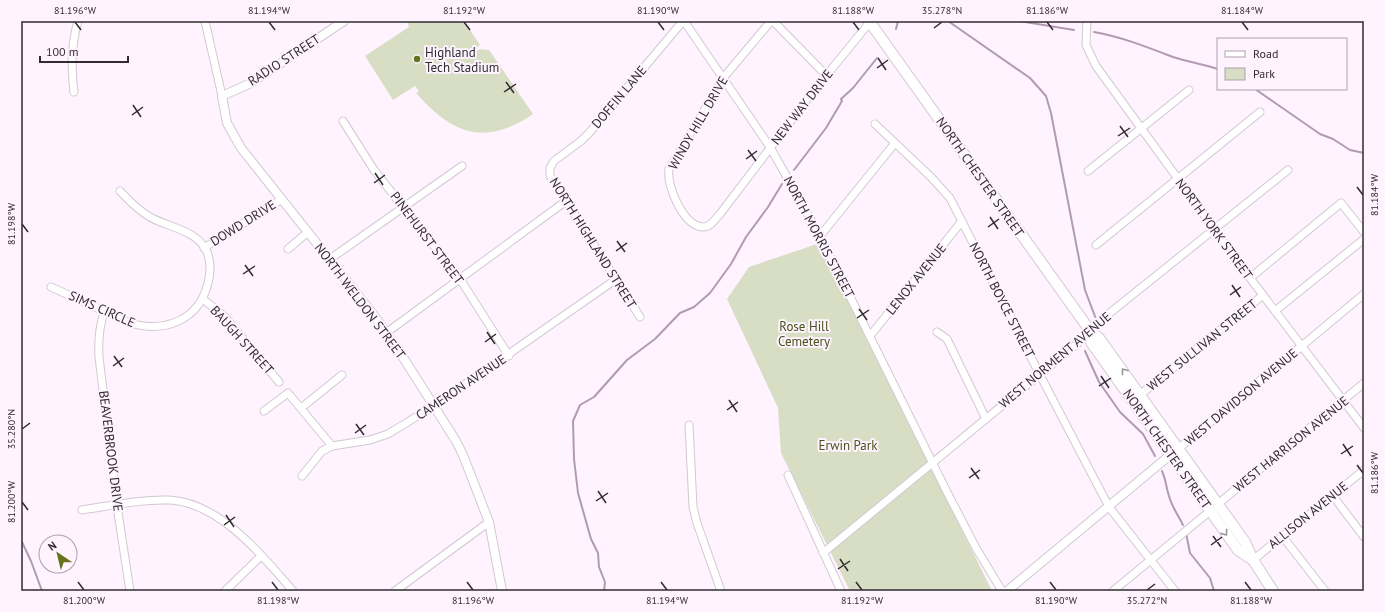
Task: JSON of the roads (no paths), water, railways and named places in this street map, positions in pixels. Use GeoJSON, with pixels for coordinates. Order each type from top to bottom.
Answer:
{"type":"FeatureCollection","features":[{"type":"Feature","properties":{"kind":"main road","name":"NORTH CHESTER STREET"},"geometry":{"type":"LineString","coordinates":[[870,22],[1091,332],[1099,338],[1141,394],[1210,511],[1238,550],[1252,560]]}},
{"type":"Feature","properties":{"kind":"main road","name":"NORTH CHESTER STREET"},"geometry":{"type":"LineString","coordinates":[[1091,332],[1091,342],[1174,452],[1218,504],[1245,542],[1252,560],[1273,591]]}},
{"type":"Feature","properties":{"kind":"street"},"geometry":{"type":"LineString","coordinates":[[74,92],[71,67],[72,51],[78,21]]}},
{"type":"Feature","properties":{"kind":"street","name":"NORTH WELDON STREET"},"geometry":{"type":"LineString","coordinates":[[206,21],[227,123],[235,140],[330,259],[386,333],[434,406],[464,456],[489,522],[502,591]]}},
{"type":"Feature","properties":{"kind":"street","name":"RADIO STREET"},"geometry":{"type":"LineString","coordinates":[[222,96],[251,82],[344,21]]}},
{"type":"Feature","properties":{"kind":"street","name":"NORTH MORRIS STREET"},"geometry":{"type":"LineString","coordinates":[[684,21],[770,147],[820,236],[976,548],[1002,591]]}},
{"type":"Feature","properties":{"kind":"street","name":"DOFFIN LANE"},"geometry":{"type":"LineString","coordinates":[[550,168],[554,161],[581,141],[590,132],[684,21]]}},
{"type":"Feature","properties":{"kind":"street"},"geometry":{"type":"LineString","coordinates":[[772,21],[826,75]]}},
{"type":"Feature","properties":{"kind":"street","name":"WINDY HILL DRIVE"},"geometry":{"type":"LineString","coordinates":[[703,227],[696,225],[682,211],[673,193],[668,175],[674,159],[724,78],[772,21]]}},
{"type":"Feature","properties":{"kind":"street","name":"NORTH YORK STREET"},"geometry":{"type":"LineString","coordinates":[[1087,21],[1085,34],[1088,52],[1141,129],[1250,278],[1364,428]]}},
{"type":"Feature","properties":{"kind":"street","name":"NEW WAY DRIVE"},"geometry":{"type":"LineString","coordinates":[[703,227],[711,224],[720,214],[826,75],[870,22]]}},
{"type":"Feature","properties":{"kind":"street"},"geometry":{"type":"LineString","coordinates":[[1088,171],[1189,90]]}},
{"type":"Feature","properties":{"kind":"street"},"geometry":{"type":"LineString","coordinates":[[1096,245],[1260,112]]}},
{"type":"Feature","properties":{"kind":"street","name":"PINEHURST STREET"},"geometry":{"type":"LineString","coordinates":[[343,121],[374,170],[404,206],[460,279],[509,356]]}},
{"type":"Feature","properties":{"kind":"street","name":"NORTH BOYCE STREET"},"geometry":{"type":"LineString","coordinates":[[875,124],[944,191],[962,221],[1040,374],[1110,506],[1175,591]]}},
{"type":"Feature","properties":{"kind":"street"},"geometry":{"type":"LineString","coordinates":[[820,236],[895,144]]}},
{"type":"Feature","properties":{"kind":"street"},"geometry":{"type":"LineString","coordinates":[[330,259],[462,166]]}},
{"type":"Feature","properties":{"kind":"street","name":"NORTH HIGHLAND STREET"},"geometry":{"type":"LineString","coordinates":[[550,168],[550,176],[640,317]]}},
{"type":"Feature","properties":{"kind":"street","name":"WEST NORMENT AVENUE"},"geometry":{"type":"LineString","coordinates":[[823,553],[1091,332],[1106,316],[1288,170]]}},
{"type":"Feature","properties":{"kind":"street"},"geometry":{"type":"LineString","coordinates":[[120,191],[142,212],[151,218],[186,232],[204,248]]}},
{"type":"Feature","properties":{"kind":"street","name":"DOWD DRIVE"},"geometry":{"type":"LineString","coordinates":[[204,248],[282,199]]}},
{"type":"Feature","properties":{"kind":"street"},"geometry":{"type":"LineString","coordinates":[[386,333],[566,201]]}},
{"type":"Feature","properties":{"kind":"street","name":"WEST SULLIVAN STREET"},"geometry":{"type":"LineString","coordinates":[[1250,278],[1342,203],[1364,232]]}},
{"type":"Feature","properties":{"kind":"street","name":"LENOX AVENUE"},"geometry":{"type":"LineString","coordinates":[[870,336],[962,221]]}},
{"type":"Feature","properties":{"kind":"street"},"geometry":{"type":"LineString","coordinates":[[288,249],[308,232]]}},
{"type":"Feature","properties":{"kind":"street"},"geometry":{"type":"LineString","coordinates":[[1275,311],[1364,238]]}},
{"type":"Feature","properties":{"kind":"street","name":"SIMS CIRCLE"},"geometry":{"type":"LineString","coordinates":[[51,287],[104,312],[143,327],[154,327],[175,323],[195,309],[203,299],[210,276],[209,262],[204,248]]}},
{"type":"Feature","properties":{"kind":"street","name":"CAMERON AVENUE"},"geometry":{"type":"LineString","coordinates":[[302,476],[322,451],[332,446],[370,440],[388,434],[434,406],[509,356],[615,280]]}},
{"type":"Feature","properties":{"kind":"street","name":"WEST DAVIDSON AVENUE"},"geometry":{"type":"LineString","coordinates":[[1007,591],[1364,294]]}},
{"type":"Feature","properties":{"kind":"street","name":"WEST SULLIVAN STREET"},"geometry":{"type":"LineString","coordinates":[[1141,394],[1263,295]]}},
{"type":"Feature","properties":{"kind":"street","name":"BAUGH STREET"},"geometry":{"type":"LineString","coordinates":[[203,299],[224,316],[279,382]]}},
{"type":"Feature","properties":{"kind":"street","name":"BEAVERBROOK DRIVE"},"geometry":{"type":"LineString","coordinates":[[104,312],[99,332],[98,351],[117,506],[130,591]]}},
{"type":"Feature","properties":{"kind":"street"},"geometry":{"type":"LineString","coordinates":[[937,332],[947,338],[986,419]]}},
{"type":"Feature","properties":{"kind":"street"},"geometry":{"type":"LineString","coordinates":[[301,408],[342,375]]}},
{"type":"Feature","properties":{"kind":"street","name":"WEST HARRISON AVENUE"},"geometry":{"type":"LineString","coordinates":[[1218,504],[1364,384]]}},
{"type":"Feature","properties":{"kind":"street"},"geometry":{"type":"LineString","coordinates":[[264,411],[288,393],[332,446]]}},
{"type":"Feature","properties":{"kind":"street"},"geometry":{"type":"LineString","coordinates":[[689,425],[693,507],[697,523],[721,591]]}},
{"type":"Feature","properties":{"kind":"street","name":"ALLISON AVENUE"},"geometry":{"type":"LineString","coordinates":[[1252,560],[1283,537],[1364,470]]}},
{"type":"Feature","properties":{"kind":"street"},"geometry":{"type":"LineString","coordinates":[[788,475],[841,591]]}},
{"type":"Feature","properties":{"kind":"street"},"geometry":{"type":"LineString","coordinates":[[1333,496],[1364,537]]}},
{"type":"Feature","properties":{"kind":"street"},"geometry":{"type":"LineString","coordinates":[[82,510],[161,500],[180,501],[198,505],[222,519],[261,556],[293,591]]}},
{"type":"Feature","properties":{"kind":"street"},"geometry":{"type":"LineString","coordinates":[[1113,591],[1210,511]]}},
{"type":"Feature","properties":{"kind":"street"},"geometry":{"type":"LineString","coordinates":[[395,591],[489,522]]}},
{"type":"Feature","properties":{"kind":"street"},"geometry":{"type":"LineString","coordinates":[[1283,537],[1325,591]]}},
{"type":"Feature","properties":{"kind":"street"},"geometry":{"type":"LineString","coordinates":[[225,591],[261,556]]}},
{"type":"Feature","properties":{"kind":"waterway"},"geometry":{"type":"LineString","coordinates":[[896,29],[898,21]]}},
{"type":"Feature","properties":{"kind":"waterway"},"geometry":{"type":"LineString","coordinates":[[948,21],[1030,78],[1046,96],[1051,113],[1085,290],[1096,319]]}},
{"type":"Feature","properties":{"kind":"waterway"},"geometry":{"type":"LineString","coordinates":[[1019,21],[1074,30]]}},
{"type":"Feature","properties":{"kind":"waterway"},"geometry":{"type":"LineString","coordinates":[[1094,32],[1124,39],[1173,57],[1217,69]]}},
{"type":"Feature","properties":{"kind":"waterway"},"geometry":{"type":"LineString","coordinates":[[794,170],[826,128],[842,101],[841,99],[853,88],[877,58]]}},
{"type":"Feature","properties":{"kind":"waterway"},"geometry":{"type":"LineString","coordinates":[[1256,90],[1320,134],[1333,139],[1350,150],[1364,153]]}},
{"type":"Feature","properties":{"kind":"waterway"},"geometry":{"type":"LineString","coordinates":[[604,591],[605,582],[599,567],[598,553],[591,539],[578,493],[574,459],[573,421],[580,405],[594,397],[627,360],[655,339],[680,313],[694,307],[710,293],[731,264],[746,237],[768,207],[782,184]]}},
{"type":"Feature","properties":{"kind":"waterway"},"geometry":{"type":"LineString","coordinates":[[1085,351],[1099,382],[1120,412],[1143,434],[1155,456]]}},
{"type":"Feature","properties":{"kind":"waterway"},"geometry":{"type":"LineString","coordinates":[[1162,471],[1170,500],[1183,525]]}},
{"type":"Feature","properties":{"kind":"waterway"},"geometry":{"type":"LineString","coordinates":[[1186,533],[1190,553],[1210,578],[1214,591]]}},
{"type":"Feature","properties":{"kind":"waterway"},"geometry":{"type":"LineString","coordinates":[[21,540],[31,561],[42,591]]}},
{"type":"Feature","properties":{"kind":"place","name":"Highland Tech Stadium"},"geometry":{"type":"Point","coordinates":[417,59]}},
{"type":"Feature","properties":{"kind":"park label","name":"Rose Hill Cemetery"},"geometry":{"type":"Point","coordinates":[804,334]}},
{"type":"Feature","properties":{"kind":"park label","name":"Erwin Park"},"geometry":{"type":"Point","coordinates":[848,445]}}]}
